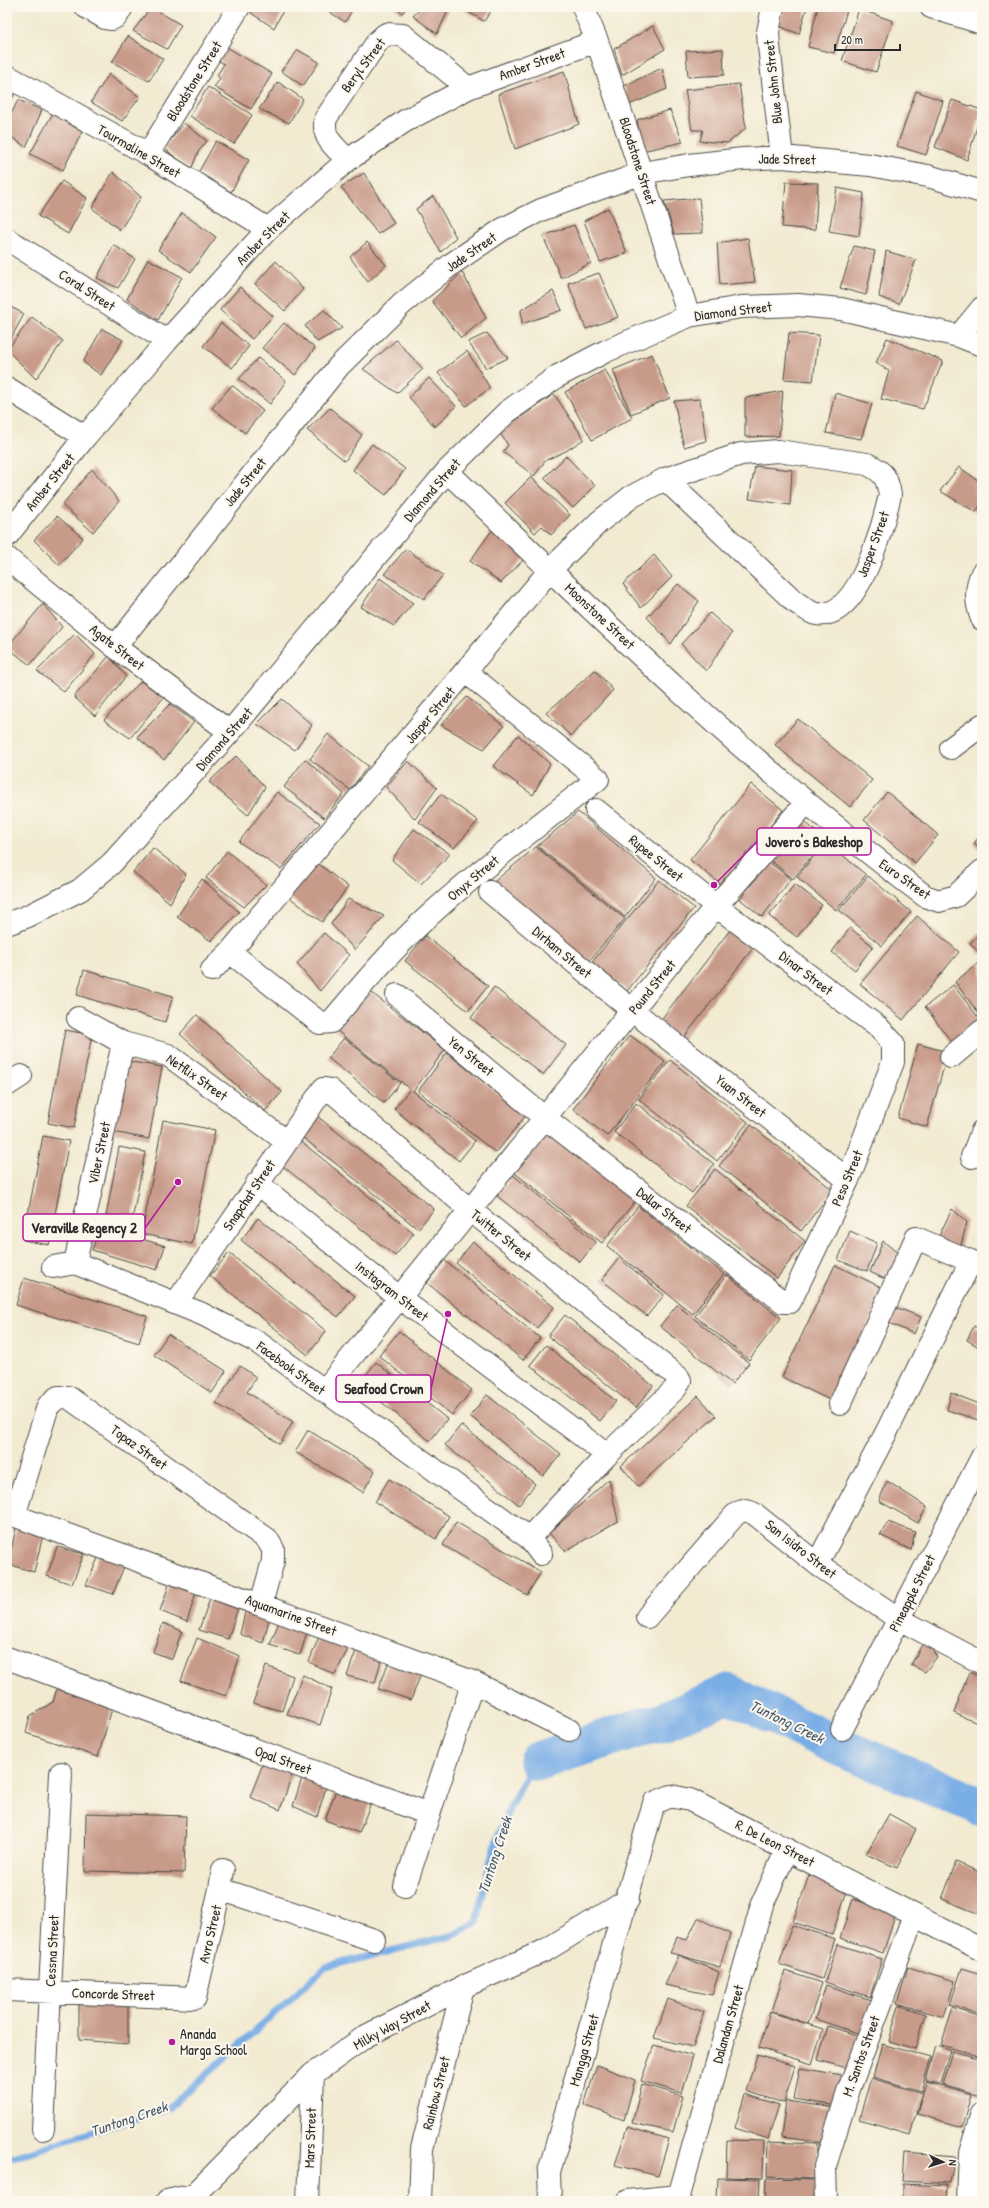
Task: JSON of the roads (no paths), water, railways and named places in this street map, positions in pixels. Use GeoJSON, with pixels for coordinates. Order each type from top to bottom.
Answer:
{"type":"FeatureCollection","features":[{"type":"Feature","properties":{"kind":"street"},"geometry":{"type":"LineString","coordinates":[[86,7],[105,18],[112,19],[117,16],[122,7]]}},
{"type":"Feature","properties":{"kind":"street","name":"Bloodstone Street"},"geometry":{"type":"LineString","coordinates":[[148,154],[240,7]]}},
{"type":"Feature","properties":{"kind":"street","name":"Bloodstone Street"},"geometry":{"type":"LineString","coordinates":[[583,7],[597,40],[689,316]]}},
{"type":"Feature","properties":{"kind":"street","name":"Blue John Street"},"geometry":{"type":"LineString","coordinates":[[773,7],[768,32],[782,157]]}},
{"type":"Feature","properties":{"kind":"street"},"geometry":{"type":"LineString","coordinates":[[931,7],[982,23]]}},
{"type":"Feature","properties":{"kind":"street","name":"Beryl Street"},"geometry":{"type":"LineString","coordinates":[[348,160],[328,140],[324,127],[326,118],[378,41],[386,34],[403,35],[468,88]]}},
{"type":"Feature","properties":{"kind":"street","name":"Amber Street"},"geometry":{"type":"LineString","coordinates":[[7,536],[85,437],[166,341],[268,229],[348,160],[405,121],[468,88],[597,40]]}},
{"type":"Feature","properties":{"kind":"street","name":"Tourmaline Street"},"geometry":{"type":"LineString","coordinates":[[7,76],[148,154],[268,229]]}},
{"type":"Feature","properties":{"kind":"street","name":"Jade Street"},"geometry":{"type":"LineString","coordinates":[[115,647],[339,366],[402,304],[452,263],[503,229],[541,210],[642,173],[689,165],[782,157],[870,165],[928,176],[982,192]]}},
{"type":"Feature","properties":{"kind":"street","name":"Coral Street"},"geometry":{"type":"LineString","coordinates":[[7,239],[166,341]]}},
{"type":"Feature","properties":{"kind":"street","name":"Diamond Street"},"geometry":{"type":"LineString","coordinates":[[7,924],[28,916],[80,890],[111,864],[230,732],[447,471],[507,412],[558,376],[606,351],[689,316],[741,307],[798,305],[841,309],[960,336],[982,345]]}},
{"type":"Feature","properties":{"kind":"street"},"geometry":{"type":"LineString","coordinates":[[960,336],[982,308]]}},
{"type":"Feature","properties":{"kind":"street"},"geometry":{"type":"LineString","coordinates":[[7,388],[85,437]]}},
{"type":"Feature","properties":{"kind":"street","name":"Jasper Street"},"geometry":{"type":"LineString","coordinates":[[212,970],[230,952],[550,570],[599,522],[631,497],[665,479],[741,454],[778,451],[867,464],[880,470],[888,482],[890,495],[886,512],[863,577],[848,599],[835,612],[816,614],[795,602],[665,479]]}},
{"type":"Feature","properties":{"kind":"street","name":"Moonstone Street"},"geometry":{"type":"LineString","coordinates":[[447,471],[550,570],[757,758]]}},
{"type":"Feature","properties":{"kind":"street","name":"Agate Street"},"geometry":{"type":"LineString","coordinates":[[7,558],[115,647],[230,732]]}},
{"type":"Feature","properties":{"kind":"street"},"geometry":{"type":"LineString","coordinates":[[982,573],[977,594],[978,608],[982,619]]}},
{"type":"Feature","properties":{"kind":"street","name":"Onyx Street"},"geometry":{"type":"LineString","coordinates":[[230,952],[320,1023],[331,1022],[372,974],[431,914],[485,868],[598,779],[466,672]]}},
{"type":"Feature","properties":{"kind":"street"},"geometry":{"type":"LineString","coordinates":[[951,748],[982,725]]}},
{"type":"Feature","properties":{"kind":"street","name":"Euro Street"},"geometry":{"type":"LineString","coordinates":[[757,758],[806,803],[925,896],[939,901],[956,896],[982,871]]}},
{"type":"Feature","properties":{"kind":"street","name":"Pound Street"},"geometry":{"type":"LineString","coordinates":[[324,1391],[469,1210],[633,1011],[716,906],[806,803]]}},
{"type":"Feature","properties":{"kind":"street","name":"Rupee Street"},"geometry":{"type":"LineString","coordinates":[[596,810],[716,906]]}},
{"type":"Feature","properties":{"kind":"street","name":"Dirham Street"},"geometry":{"type":"LineString","coordinates":[[490,892],[633,1011]]}},
{"type":"Feature","properties":{"kind":"street","name":"Dinar Street"},"geometry":{"type":"LineString","coordinates":[[716,906],[878,1027],[893,1042]]}},
{"type":"Feature","properties":{"kind":"street","name":"Yen Street"},"geometry":{"type":"LineString","coordinates":[[397,995],[545,1118]]}},
{"type":"Feature","properties":{"kind":"street","name":"Yuan Street"},"geometry":{"type":"LineString","coordinates":[[633,1011],[848,1180]]}},
{"type":"Feature","properties":{"kind":"street","name":"Netflix Street"},"geometry":{"type":"LineString","coordinates":[[78,1018],[123,1043],[168,1055],[286,1141]]}},
{"type":"Feature","properties":{"kind":"street"},"geometry":{"type":"LineString","coordinates":[[951,1057],[982,1031]]}},
{"type":"Feature","properties":{"kind":"street","name":"Peso Street"},"geometry":{"type":"LineString","coordinates":[[783,1302],[790,1302],[848,1180],[893,1062],[893,1042]]}},
{"type":"Feature","properties":{"kind":"street","name":"Viber Street"},"geometry":{"type":"LineString","coordinates":[[75,1263],[123,1043]]}},
{"type":"Feature","properties":{"kind":"street","name":"Snapchat Street"},"geometry":{"type":"LineString","coordinates":[[176,1303],[323,1089]]}},
{"type":"Feature","properties":{"kind":"street","name":"Twitter Street"},"geometry":{"type":"LineString","coordinates":[[323,1089],[330,1090],[469,1210],[676,1374],[680,1380],[676,1388],[607,1455]]}},
{"type":"Feature","properties":{"kind":"street","name":"Dollar Street"},"geometry":{"type":"LineString","coordinates":[[545,1118],[783,1302]]}},
{"type":"Feature","properties":{"kind":"street"},"geometry":{"type":"LineString","coordinates":[[972,1157],[982,1131]]}},
{"type":"Feature","properties":{"kind":"street","name":"Instagram Street"},"geometry":{"type":"LineString","coordinates":[[257,1183],[400,1298],[607,1455]]}},
{"type":"Feature","properties":{"kind":"street"},"geometry":{"type":"LineString","coordinates":[[817,1564],[976,1264],[916,1238],[840,1404]]}},
{"type":"Feature","properties":{"kind":"street"},"geometry":{"type":"LineString","coordinates":[[53,1267],[75,1263]]}},
{"type":"Feature","properties":{"kind":"street","name":"Facebook Street"},"geometry":{"type":"LineString","coordinates":[[75,1263],[202,1314],[257,1342],[535,1546],[607,1455]]}},
{"type":"Feature","properties":{"kind":"street","name":"Topaz Street"},"geometry":{"type":"LineString","coordinates":[[10,1514],[48,1406],[58,1397],[68,1397],[267,1539],[273,1549],[273,1561],[261,1604]]}},
{"type":"Feature","properties":{"kind":"street","name":"Pineapple Street"},"geometry":{"type":"LineString","coordinates":[[842,1729],[982,1457]]}},
{"type":"Feature","properties":{"kind":"street","name":"San Isidro Street"},"geometry":{"type":"LineString","coordinates":[[647,1617],[735,1514],[742,1510],[756,1514],[817,1564],[899,1619],[982,1662]]}},
{"type":"Feature","properties":{"kind":"street","name":"Aquamarine Street"},"geometry":{"type":"LineString","coordinates":[[10,1514],[473,1682],[570,1730]]}},
{"type":"Feature","properties":{"kind":"street","name":"Opal Street"},"geometry":{"type":"LineString","coordinates":[[7,1658],[429,1814]]}},
{"type":"Feature","properties":{"kind":"street"},"geometry":{"type":"LineString","coordinates":[[405,1886],[473,1682]]}},
{"type":"Feature","properties":{"kind":"street","name":"Cessna Street"},"geometry":{"type":"LineString","coordinates":[[43,2129],[61,1772]]}},
{"type":"Feature","properties":{"kind":"street","name":"R. De Leon Street"},"geometry":{"type":"LineString","coordinates":[[628,1900],[654,1803],[671,1796],[690,1800],[982,1950]]}},
{"type":"Feature","properties":{"kind":"street","name":"Dalandan Street"},"geometry":{"type":"LineString","coordinates":[[680,2198],[762,1905],[787,1850]]}},
{"type":"Feature","properties":{"kind":"street","name":"Avro Street"},"geometry":{"type":"LineString","coordinates":[[195,1998],[221,1880],[374,1940]]}},
{"type":"Feature","properties":{"kind":"street","name":"Milky Way Street"},"geometry":{"type":"LineString","coordinates":[[167,2201],[194,2198],[313,2074],[366,2036],[463,1987],[546,1950],[628,1900]]}},
{"type":"Feature","properties":{"kind":"street","name":"Mangga Street"},"geometry":{"type":"LineString","coordinates":[[550,2201],[549,2172],[628,1900]]}},
{"type":"Feature","properties":{"kind":"street","name":"M. Santos Street"},"geometry":{"type":"LineString","coordinates":[[826,2201],[825,2166],[851,2082],[914,1915]]}},
{"type":"Feature","properties":{"kind":"street","name":"Rainbow Street"},"geometry":{"type":"LineString","coordinates":[[420,2201],[422,2149],[463,1987]]}},
{"type":"Feature","properties":{"kind":"street","name":"Concorde Street"},"geometry":{"type":"LineString","coordinates":[[7,1990],[195,1998]]}},
{"type":"Feature","properties":{"kind":"street","name":"Mars Street"},"geometry":{"type":"LineString","coordinates":[[308,2201],[313,2074]]}},
{"type":"Feature","properties":{"kind":"street"},"geometry":{"type":"LineString","coordinates":[[968,2201],[970,2153],[982,2114]]}},
{"type":"Feature","properties":{"kind":"street"},"geometry":{"type":"LineString","coordinates":[[628,2201],[680,2198]]}},
{"type":"Feature","properties":{"kind":"waterway","name":"Tuntong Creek"},"geometry":{"type":"LineString","coordinates":[[538,1761],[638,1728],[661,1723],[728,1693],[842,1748],[982,1807]]}},
{"type":"Feature","properties":{"kind":"waterway","name":"Tuntong Creek"},"geometry":{"type":"LineString","coordinates":[[7,2159],[169,2108],[326,1967],[451,1936],[477,1922],[491,1859],[498,1838],[515,1797],[525,1779],[538,1761]]}},
{"type":"Feature","properties":{"kind":"place","name":"Jovero's Bakeshop"},"geometry":{"type":"Point","coordinates":[714,885]}},
{"type":"Feature","properties":{"kind":"place","name":"Veraville Regency 2"},"geometry":{"type":"Point","coordinates":[178,1182]}},
{"type":"Feature","properties":{"kind":"place","name":"Seafood Crown"},"geometry":{"type":"Point","coordinates":[448,1314]}},
{"type":"Feature","properties":{"kind":"place","name":"Ananda Marga School"},"geometry":{"type":"Point","coordinates":[172,2042]}}]}
